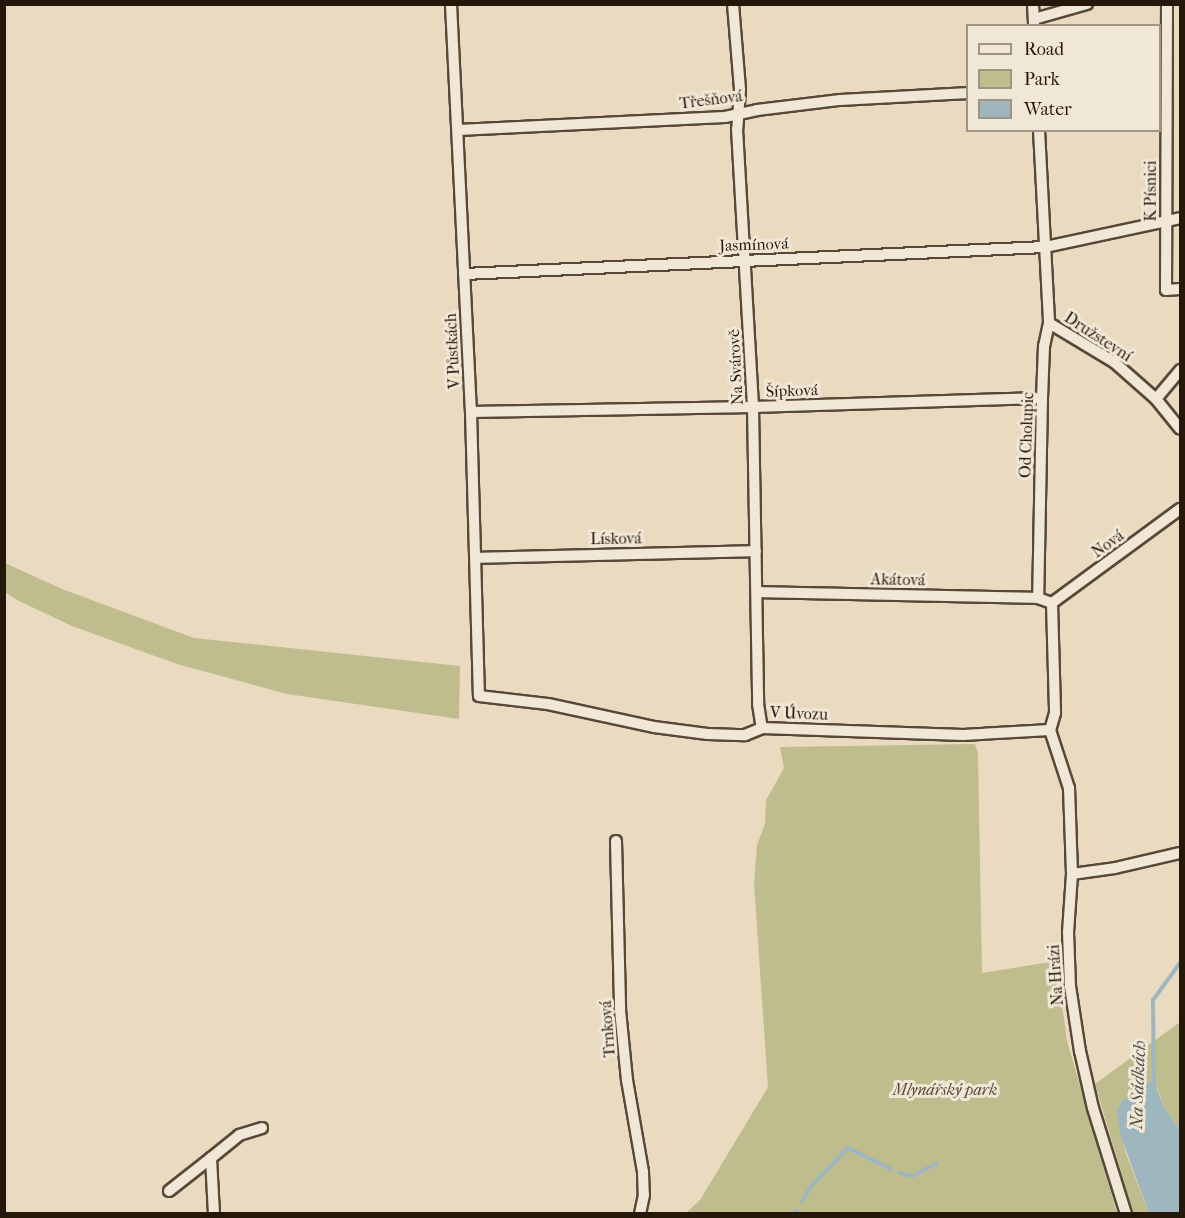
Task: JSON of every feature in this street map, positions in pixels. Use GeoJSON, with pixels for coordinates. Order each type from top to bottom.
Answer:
{"type":"FeatureCollection","features":[{"type":"Feature","properties":{"kind":"street","name":"V Půstkách"},"geometry":{"type":"LineString","coordinates":[[451,4],[471,412],[479,696]]}},
{"type":"Feature","properties":{"kind":"street","name":"Na Svárově"},"geometry":{"type":"LineString","coordinates":[[733,4],[739,113],[737,129],[753,407],[758,592],[758,704],[762,728]]}},
{"type":"Feature","properties":{"kind":"street"},"geometry":{"type":"LineString","coordinates":[[1033,4],[1034,22],[1087,4]]}},
{"type":"Feature","properties":{"kind":"street","name":"K Písnici"},"geometry":{"type":"LineString","coordinates":[[1167,4],[1166,290],[1180,289]]}},
{"type":"Feature","properties":{"kind":"street","name":"Třešňová"},"geometry":{"type":"LineString","coordinates":[[458,130],[725,117],[739,113],[840,100],[966,93]]}},
{"type":"Feature","properties":{"kind":"street","name":"Od Cholupic"},"geometry":{"type":"LineString","coordinates":[[1038,598],[1044,346],[1049,323],[1039,132]]}},
{"type":"Feature","properties":{"kind":"street","name":"Jasmínová"},"geometry":{"type":"LineString","coordinates":[[464,274],[1045,247],[1180,218]]}},
{"type":"Feature","properties":{"kind":"street","name":"Družstevní"},"geometry":{"type":"LineString","coordinates":[[1049,323],[1114,362],[1156,399],[1180,429]]}},
{"type":"Feature","properties":{"kind":"street"},"geometry":{"type":"LineString","coordinates":[[1156,399],[1180,370]]}},
{"type":"Feature","properties":{"kind":"street","name":"Šípková"},"geometry":{"type":"LineString","coordinates":[[471,412],[753,407],[1042,398]]}},
{"type":"Feature","properties":{"kind":"street","name":"Nová"},"geometry":{"type":"LineString","coordinates":[[1052,603],[1180,509]]}},
{"type":"Feature","properties":{"kind":"street","name":"Lísková"},"geometry":{"type":"LineString","coordinates":[[476,558],[756,551]]}},
{"type":"Feature","properties":{"kind":"street","name":"Akátová"},"geometry":{"type":"LineString","coordinates":[[758,592],[1038,598]]}},
{"type":"Feature","properties":{"kind":"street"},"geometry":{"type":"LineString","coordinates":[[1038,598],[1052,603],[1055,713],[1050,730]]}},
{"type":"Feature","properties":{"kind":"street","name":"V Úvozu"},"geometry":{"type":"LineString","coordinates":[[479,696],[548,704],[654,727],[708,734],[745,735],[762,728],[963,735],[1050,730]]}},
{"type":"Feature","properties":{"kind":"street","name":"Na Hrázi"},"geometry":{"type":"LineString","coordinates":[[1050,730],[1069,788],[1072,874],[1068,932],[1070,986],[1093,1108],[1126,1214]]}},
{"type":"Feature","properties":{"kind":"street","name":"Trnková"},"geometry":{"type":"LineString","coordinates":[[616,841],[620,1010],[627,1080],[643,1172],[644,1195],[640,1214]]}},
{"type":"Feature","properties":{"kind":"street"},"geometry":{"type":"LineString","coordinates":[[1072,874],[1115,868],[1180,853]]}},
{"type":"Feature","properties":{"kind":"street"},"geometry":{"type":"LineString","coordinates":[[170,1191],[239,1135],[262,1128]]}},
{"type":"Feature","properties":{"kind":"street"},"geometry":{"type":"LineString","coordinates":[[211,1158],[214,1214]]}},
{"type":"Feature","properties":{"kind":"green space"},"geometry":{"type":"Polygon","coordinates":[[[5,563],[62,589],[194,638],[460,666],[459,719],[287,694],[177,664],[72,626],[17,600],[5,592],[5,563]]]}},
{"type":"Feature","properties":{"kind":"green space","name":"Mlynářský park"},"geometry":{"type":"Polygon","coordinates":[[[975,744],[978,754],[982,973],[1056,961],[1067,1041],[1117,1213],[686,1213],[700,1200],[768,1087],[754,884],[757,845],[765,824],[766,800],[784,768],[780,747],[975,744]]]}},
{"type":"Feature","properties":{"kind":"green space"},"geometry":{"type":"Polygon","coordinates":[[[1180,1022],[1180,1130],[1164,1107],[1157,1087],[1142,1083],[1121,1102],[1117,1111],[1125,1151],[1149,1213],[1133,1213],[1095,1084],[1180,1022]]]}},
{"type":"Feature","properties":{"kind":"water"},"geometry":{"type":"Polygon","coordinates":[[[1154,1081],[1164,1107],[1180,1130],[1180,1213],[1149,1213],[1120,1134],[1117,1111],[1121,1102],[1142,1082],[1154,1081]]]}},
{"type":"Feature","properties":{"kind":"waterway","name":"Na Sádkách"},"geometry":{"type":"LineString","coordinates":[[1154,1084],[1153,1000],[1180,963]]}},
{"type":"Feature","properties":{"kind":"waterway"},"geometry":{"type":"LineString","coordinates":[[802,1201],[812,1185],[848,1148],[891,1169]]}},
{"type":"Feature","properties":{"kind":"waterway"},"geometry":{"type":"LineString","coordinates":[[899,1173],[912,1176],[936,1164]]}},
{"type":"Feature","properties":{"kind":"waterway"},"geometry":{"type":"LineString","coordinates":[[793,1214],[797,1211]]}}]}
